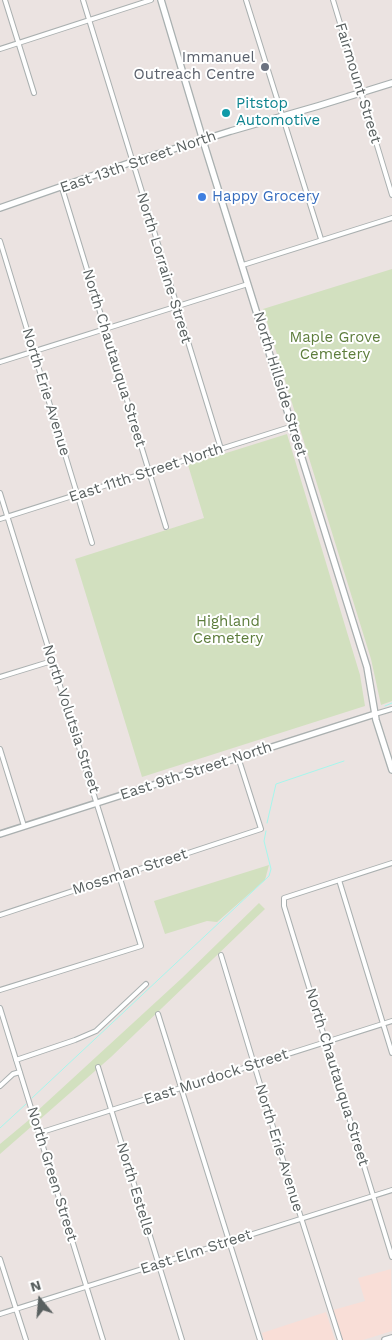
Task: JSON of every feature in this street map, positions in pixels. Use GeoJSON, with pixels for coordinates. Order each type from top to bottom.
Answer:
{"type":"FeatureCollection","features":[{"type":"Feature","properties":{"kind":"main road","name":"North Hillside Street"},"geometry":{"type":"LineString","coordinates":[[161,0],[367,667],[375,714],[392,770]]}},
{"type":"Feature","properties":{"kind":"main road","name":"East 13th Street North"},"geometry":{"type":"LineString","coordinates":[[0,208],[62,188],[132,162],[392,82]]}},
{"type":"Feature","properties":{"kind":"main road"},"geometry":{"type":"LineString","coordinates":[[386,1340],[392,1338]]}},
{"type":"Feature","properties":{"kind":"street"},"geometry":{"type":"LineString","coordinates":[[5,0],[34,93]]}},
{"type":"Feature","properties":{"kind":"street","name":"North Lorraine Street"},"geometry":{"type":"LineString","coordinates":[[83,0],[221,449]]}},
{"type":"Feature","properties":{"kind":"street"},"geometry":{"type":"LineString","coordinates":[[0,49],[151,0]]}},
{"type":"Feature","properties":{"kind":"street"},"geometry":{"type":"LineString","coordinates":[[246,0],[321,239]]}},
{"type":"Feature","properties":{"kind":"street","name":"Fairmount Street"},"geometry":{"type":"LineString","coordinates":[[333,0],[392,195]]}},
{"type":"Feature","properties":{"kind":"street","name":"North Chautauqua Street"},"geometry":{"type":"LineString","coordinates":[[62,188],[166,527]]}},
{"type":"Feature","properties":{"kind":"street"},"geometry":{"type":"LineString","coordinates":[[243,265],[392,218]]}},
{"type":"Feature","properties":{"kind":"street","name":"North Erie Avenue"},"geometry":{"type":"LineString","coordinates":[[0,240],[92,543]]}},
{"type":"Feature","properties":{"kind":"street"},"geometry":{"type":"LineString","coordinates":[[0,362],[249,284]]}},
{"type":"Feature","properties":{"kind":"street","name":"East 11th Street North"},"geometry":{"type":"LineString","coordinates":[[0,519],[293,426]]}},
{"type":"Feature","properties":{"kind":"street","name":"North Volutsia Street"},"geometry":{"type":"LineString","coordinates":[[0,493],[141,946],[0,990]]}},
{"type":"Feature","properties":{"kind":"street"},"geometry":{"type":"LineString","coordinates":[[0,677],[52,661]]}},
{"type":"Feature","properties":{"kind":"street","name":"East 9th Street North"},"geometry":{"type":"LineString","coordinates":[[0,834],[392,709]]}},
{"type":"Feature","properties":{"kind":"street"},"geometry":{"type":"LineString","coordinates":[[0,749],[24,826]]}},
{"type":"Feature","properties":{"kind":"street","name":"Mossman Street"},"geometry":{"type":"LineString","coordinates":[[0,915],[261,829],[238,757]]}},
{"type":"Feature","properties":{"kind":"street"},"geometry":{"type":"LineString","coordinates":[[392,863],[338,880],[392,1053]]}},
{"type":"Feature","properties":{"kind":"street","name":"North Chautauqua Street"},"geometry":{"type":"LineString","coordinates":[[338,880],[284,898],[284,906],[392,1257]]}},
{"type":"Feature","properties":{"kind":"street","name":"North Erie Avenue"},"geometry":{"type":"LineString","coordinates":[[221,955],[301,1219],[340,1340]]}},
{"type":"Feature","properties":{"kind":"street"},"geometry":{"type":"LineString","coordinates":[[16,1060],[96,1031],[146,984]]}},
{"type":"Feature","properties":{"kind":"street","name":"North Green Street"},"geometry":{"type":"LineString","coordinates":[[0,1008],[104,1340]]}},
{"type":"Feature","properties":{"kind":"street"},"geometry":{"type":"LineString","coordinates":[[158,1014],[260,1340]]}},
{"type":"Feature","properties":{"kind":"street","name":"East Murdock Street"},"geometry":{"type":"LineString","coordinates":[[39,1133],[392,1021]]}},
{"type":"Feature","properties":{"kind":"street","name":"North Estelle"},"geometry":{"type":"LineString","coordinates":[[98,1066],[182,1340]]}},
{"type":"Feature","properties":{"kind":"street"},"geometry":{"type":"LineString","coordinates":[[0,1086],[14,1074],[20,1072]]}},
{"type":"Feature","properties":{"kind":"street","name":"East Elm Street"},"geometry":{"type":"LineString","coordinates":[[0,1314],[392,1190]]}},
{"type":"Feature","properties":{"kind":"street"},"geometry":{"type":"LineString","coordinates":[[0,1259],[26,1340]]}},
{"type":"Feature","properties":{"kind":"shaded area"},"geometry":{"type":"Polygon","coordinates":[[[391,1269],[392,1331],[363,1340],[343,1340],[333,1310],[365,1301],[358,1278],[391,1269]]]}},
{"type":"Feature","properties":{"kind":"shaded area"},"geometry":{"type":"Polygon","coordinates":[[[326,1312],[335,1340],[264,1340],[262,1333],[326,1312]]]}},
{"type":"Feature","properties":{"kind":"green space","name":"Maple Grove Cemetery"},"geometry":{"type":"Polygon","coordinates":[[[392,269],[392,701],[381,705],[371,659],[263,309],[392,269]]]}},
{"type":"Feature","properties":{"kind":"green space","name":"Highland Cemetery"},"geometry":{"type":"Polygon","coordinates":[[[287,434],[360,675],[365,706],[142,777],[75,559],[204,518],[188,465],[287,434]]]}},
{"type":"Feature","properties":{"kind":"green space"},"geometry":{"type":"Polygon","coordinates":[[[269,865],[265,880],[217,922],[207,921],[165,934],[154,901],[269,865]]]}},
{"type":"Feature","properties":{"kind":"green space"},"geometry":{"type":"Polygon","coordinates":[[[259,903],[265,909],[111,1057],[38,1121],[35,1113],[182,978],[259,903]]]}},
{"type":"Feature","properties":{"kind":"green space"},"geometry":{"type":"Polygon","coordinates":[[[30,1119],[32,1126],[0,1154],[0,1144],[30,1119]]]}},
{"type":"Feature","properties":{"kind":"waterway"},"geometry":{"type":"LineString","coordinates":[[385,706],[392,703]]}},
{"type":"Feature","properties":{"kind":"waterway"},"geometry":{"type":"LineString","coordinates":[[267,823],[276,784],[344,761]]}},
{"type":"Feature","properties":{"kind":"waterway"},"geometry":{"type":"LineString","coordinates":[[32,1098],[269,876],[271,869],[264,841],[266,831]]}},
{"type":"Feature","properties":{"kind":"waterway"},"geometry":{"type":"LineString","coordinates":[[0,1128],[26,1104]]}},
{"type":"Feature","properties":{"kind":"place","name":"Immanuel Outreach Centre"},"geometry":{"type":"Point","coordinates":[265,67]}},
{"type":"Feature","properties":{"kind":"place","name":"Pitstop Automotive"},"geometry":{"type":"Point","coordinates":[226,113]}},
{"type":"Feature","properties":{"kind":"place","name":"Happy Grocery"},"geometry":{"type":"Point","coordinates":[202,197]}}]}
